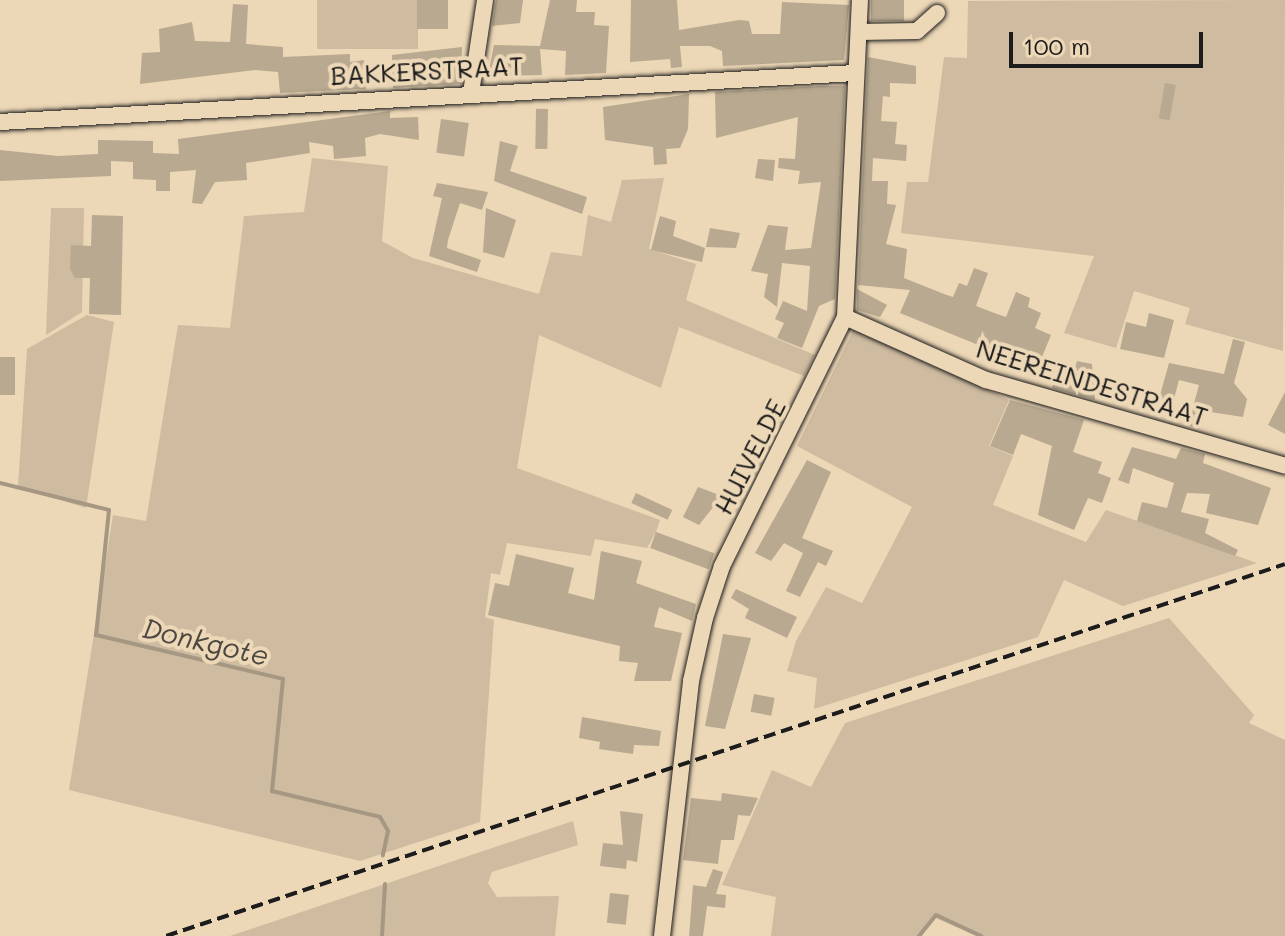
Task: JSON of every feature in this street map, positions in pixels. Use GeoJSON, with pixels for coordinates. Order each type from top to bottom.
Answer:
{"type":"FeatureCollection","features":[{"type":"Feature","properties":{"kind":"street"},"geometry":{"type":"LineString","coordinates":[[471,93],[485,0]]}},
{"type":"Feature","properties":{"kind":"street","name":"HUIVELDE"},"geometry":{"type":"LineString","coordinates":[[662,936],[691,681],[705,618],[722,566],[845,317],[860,0]]}},
{"type":"Feature","properties":{"kind":"street"},"geometry":{"type":"LineString","coordinates":[[859,32],[917,31],[937,13]]}},
{"type":"Feature","properties":{"kind":"street","name":"BAKKERSTRAAT"},"geometry":{"type":"LineString","coordinates":[[0,122],[856,73]]}},
{"type":"Feature","properties":{"kind":"street","name":"NEEREINDESTRAAT"},"geometry":{"type":"LineString","coordinates":[[845,317],[986,380],[1285,466]]}},
{"type":"Feature","properties":{"kind":"shaded area"},"geometry":{"type":"Polygon","coordinates":[[[317,0],[418,0],[418,49],[317,49],[317,0]]]}},
{"type":"Feature","properties":{"kind":"shaded area"},"geometry":{"type":"Polygon","coordinates":[[[1285,0],[1283,351],[1185,324],[1190,308],[1134,291],[1116,348],[1064,333],[1094,256],[901,233],[907,182],[928,182],[944,57],[967,58],[968,1],[1285,0]]]}},
{"type":"Feature","properties":{"kind":"shaded area"},"geometry":{"type":"Polygon","coordinates":[[[312,158],[388,166],[382,241],[413,258],[539,294],[551,252],[582,256],[588,215],[611,222],[622,180],[664,178],[649,249],[696,264],[686,300],[815,355],[804,376],[679,327],[661,388],[539,335],[517,468],[660,520],[656,532],[647,548],[595,539],[591,556],[507,543],[500,575],[491,573],[485,617],[494,620],[480,822],[360,861],[69,790],[113,515],[146,521],[178,325],[230,328],[244,216],[304,212],[312,158]]]}},
{"type":"Feature","properties":{"kind":"shaded area"},"geometry":{"type":"Polygon","coordinates":[[[51,208],[84,208],[82,312],[46,335],[51,208]]]}},
{"type":"Feature","properties":{"kind":"shaded area"},"geometry":{"type":"Polygon","coordinates":[[[87,315],[114,322],[86,508],[18,487],[27,349],[87,315]]]}},
{"type":"Feature","properties":{"kind":"shaded area"},"geometry":{"type":"Polygon","coordinates":[[[854,329],[1009,400],[989,446],[1013,456],[993,505],[1086,542],[1106,510],[1257,563],[1123,606],[1064,580],[1038,637],[814,709],[817,678],[787,671],[796,641],[826,587],[862,603],[912,507],[797,446],[854,329]]]}},
{"type":"Feature","properties":{"kind":"shaded area"},"geometry":{"type":"Polygon","coordinates":[[[1169,618],[1254,715],[1249,723],[1285,740],[1285,936],[977,936],[933,917],[922,936],[771,936],[776,897],[722,885],[772,770],[811,787],[845,723],[1169,618]]]}},
{"type":"Feature","properties":{"kind":"shaded area"},"geometry":{"type":"Polygon","coordinates":[[[573,821],[578,845],[492,872],[488,883],[497,897],[559,896],[555,936],[230,936],[573,821]]]}},
{"type":"Feature","properties":{"kind":"building"},"geometry":{"type":"Polygon","coordinates":[[[417,0],[448,0],[448,29],[417,29],[417,0]]]}},
{"type":"Feature","properties":{"kind":"building"},"geometry":{"type":"Polygon","coordinates":[[[496,0],[523,0],[520,23],[492,26],[496,0]]]}},
{"type":"Feature","properties":{"kind":"building"},"geometry":{"type":"Polygon","coordinates":[[[550,0],[577,0],[576,12],[595,12],[594,25],[609,26],[606,73],[565,75],[566,51],[540,49],[542,75],[488,76],[494,45],[540,46],[550,0]]]}},
{"type":"Feature","properties":{"kind":"building"},"geometry":{"type":"Polygon","coordinates":[[[631,0],[677,0],[679,30],[739,20],[749,21],[752,34],[780,34],[782,2],[849,5],[844,60],[723,66],[722,51],[710,46],[680,46],[682,67],[671,68],[670,59],[630,62],[631,0]]]}},
{"type":"Feature","properties":{"kind":"building"},"geometry":{"type":"Polygon","coordinates":[[[871,0],[904,0],[904,21],[871,21],[871,0]]]}},
{"type":"Feature","properties":{"kind":"building"},"geometry":{"type":"Polygon","coordinates":[[[233,4],[248,5],[246,44],[283,47],[283,57],[350,54],[350,62],[364,60],[366,89],[280,93],[278,72],[255,70],[140,84],[142,53],[160,52],[159,29],[192,22],[195,41],[230,42],[233,4]]]}},
{"type":"Feature","properties":{"kind":"building"},"geometry":{"type":"Polygon","coordinates":[[[462,47],[461,84],[393,88],[392,55],[462,47]]]}},
{"type":"Feature","properties":{"kind":"building"},"geometry":{"type":"Polygon","coordinates":[[[868,57],[916,66],[916,84],[890,83],[890,97],[883,96],[881,121],[897,122],[895,144],[907,145],[906,161],[873,158],[872,181],[888,181],[887,204],[896,205],[886,244],[907,249],[904,278],[953,297],[959,283],[967,286],[974,268],[988,273],[976,306],[1006,317],[1016,292],[1030,298],[1028,307],[1041,313],[1035,328],[1051,335],[1037,369],[900,313],[910,290],[858,285],[868,57]]]}},
{"type":"Feature","properties":{"kind":"building"},"geometry":{"type":"Polygon","coordinates":[[[1165,83],[1176,85],[1170,120],[1159,118],[1165,83]]]}},
{"type":"Feature","properties":{"kind":"building"},"geometry":{"type":"Polygon","coordinates":[[[845,86],[835,299],[819,306],[802,348],[777,338],[784,323],[775,319],[783,301],[807,311],[810,266],[782,263],[777,307],[764,297],[768,274],[751,271],[768,225],[788,227],[785,250],[811,248],[821,182],[798,184],[800,171],[778,168],[779,158],[795,159],[798,117],[716,138],[715,92],[845,86]]]}},
{"type":"Feature","properties":{"kind":"building"},"geometry":{"type":"Polygon","coordinates":[[[689,94],[688,129],[680,148],[666,149],[667,164],[654,165],[653,147],[605,140],[603,107],[689,94]]]}},
{"type":"Feature","properties":{"kind":"building"},"geometry":{"type":"Polygon","coordinates":[[[536,109],[548,109],[547,149],[535,149],[536,109]]]}},
{"type":"Feature","properties":{"kind":"building"},"geometry":{"type":"Polygon","coordinates":[[[390,111],[390,118],[418,117],[419,140],[380,134],[365,138],[366,156],[334,159],[333,146],[309,142],[310,153],[246,163],[247,180],[215,182],[202,204],[192,203],[196,170],[170,172],[170,191],[156,191],[156,180],[133,179],[133,162],[111,161],[111,176],[0,181],[0,150],[58,156],[98,154],[98,140],[153,141],[153,153],[179,154],[178,139],[390,111]]]}},
{"type":"Feature","properties":{"kind":"building"},"geometry":{"type":"Polygon","coordinates":[[[441,119],[469,123],[464,157],[436,153],[441,119]]]}},
{"type":"Feature","properties":{"kind":"building"},"geometry":{"type":"Polygon","coordinates":[[[500,141],[518,146],[510,171],[587,197],[582,214],[494,181],[500,141]]]}},
{"type":"Feature","properties":{"kind":"building"},"geometry":{"type":"Polygon","coordinates":[[[758,159],[775,160],[773,181],[755,178],[758,159]]]}},
{"type":"Feature","properties":{"kind":"building"},"geometry":{"type":"Polygon","coordinates":[[[437,183],[488,192],[482,210],[460,203],[448,240],[447,248],[481,260],[477,272],[429,256],[442,198],[433,196],[437,183]]]}},
{"type":"Feature","properties":{"kind":"building"},"geometry":{"type":"Polygon","coordinates":[[[486,208],[516,220],[504,258],[483,252],[486,208]]]}},
{"type":"Feature","properties":{"kind":"building"},"geometry":{"type":"Polygon","coordinates":[[[92,215],[123,216],[121,315],[89,314],[90,278],[75,278],[70,269],[71,245],[91,246],[92,215]]]}},
{"type":"Feature","properties":{"kind":"building"},"geometry":{"type":"Polygon","coordinates":[[[660,216],[676,221],[673,236],[705,248],[702,262],[651,250],[660,216]]]}},
{"type":"Feature","properties":{"kind":"building"},"geometry":{"type":"Polygon","coordinates":[[[710,228],[740,233],[736,248],[706,247],[710,228]]]}},
{"type":"Feature","properties":{"kind":"building"},"geometry":{"type":"Polygon","coordinates":[[[857,289],[887,305],[880,317],[857,310],[857,289]]]}},
{"type":"Feature","properties":{"kind":"building"},"geometry":{"type":"Polygon","coordinates":[[[1149,313],[1174,320],[1164,358],[1120,349],[1126,322],[1146,327],[1149,313]]]}},
{"type":"Feature","properties":{"kind":"building"},"geometry":{"type":"Polygon","coordinates":[[[1233,339],[1245,342],[1234,383],[1247,399],[1243,417],[1204,411],[1199,429],[1188,425],[1199,385],[1179,380],[1171,410],[1157,406],[1169,363],[1224,374],[1233,339]]]}},
{"type":"Feature","properties":{"kind":"building"},"geometry":{"type":"Polygon","coordinates":[[[0,357],[15,357],[15,395],[0,395],[0,357]]]}},
{"type":"Feature","properties":{"kind":"building"},"geometry":{"type":"Polygon","coordinates":[[[1077,361],[1092,364],[1095,400],[1052,388],[1057,369],[1073,374],[1077,361]]]}},
{"type":"Feature","properties":{"kind":"building"},"geometry":{"type":"Polygon","coordinates":[[[1285,392],[1285,434],[1268,425],[1285,392]]]}},
{"type":"Feature","properties":{"kind":"building"},"geometry":{"type":"Polygon","coordinates":[[[1010,400],[1084,420],[1073,452],[1102,462],[1098,473],[1111,478],[1102,503],[1088,498],[1074,530],[1038,515],[1052,446],[1021,434],[1013,455],[990,446],[1010,400]]]}},
{"type":"Feature","properties":{"kind":"building"},"geometry":{"type":"Polygon","coordinates":[[[1132,447],[1176,459],[1181,448],[1205,454],[1203,463],[1271,488],[1258,525],[1206,513],[1210,494],[1187,493],[1181,512],[1209,519],[1205,533],[1238,550],[1235,556],[1137,521],[1142,502],[1167,508],[1174,483],[1133,468],[1129,484],[1118,480],[1132,447]]]}},
{"type":"Feature","properties":{"kind":"building"},"geometry":{"type":"Polygon","coordinates":[[[807,460],[831,472],[802,538],[833,551],[826,566],[818,562],[800,597],[786,591],[803,553],[784,543],[771,561],[755,553],[807,460]]]}},
{"type":"Feature","properties":{"kind":"building"},"geometry":{"type":"Polygon","coordinates":[[[698,487],[722,496],[699,525],[683,517],[698,487]]]}},
{"type":"Feature","properties":{"kind":"building"},"geometry":{"type":"Polygon","coordinates":[[[636,493],[672,510],[668,520],[631,503],[636,493]]]}},
{"type":"Feature","properties":{"kind":"building"},"geometry":{"type":"Polygon","coordinates":[[[656,532],[714,553],[708,569],[650,548],[656,532]]]}},
{"type":"Feature","properties":{"kind":"building"},"geometry":{"type":"Polygon","coordinates":[[[601,551],[642,561],[636,583],[696,604],[692,621],[659,607],[654,627],[682,633],[671,681],[634,681],[638,663],[619,661],[620,646],[488,615],[495,583],[509,586],[516,554],[574,568],[568,593],[594,600],[601,551]]]}},
{"type":"Feature","properties":{"kind":"building"},"geometry":{"type":"Polygon","coordinates":[[[736,589],[797,617],[787,638],[745,618],[749,609],[731,598],[736,589]]]}},
{"type":"Feature","properties":{"kind":"building"},"geometry":{"type":"Polygon","coordinates":[[[723,634],[751,638],[725,729],[705,726],[723,634]]]}},
{"type":"Feature","properties":{"kind":"building"},"geometry":{"type":"Polygon","coordinates":[[[754,694],[775,698],[771,716],[751,712],[754,694]]]}},
{"type":"Feature","properties":{"kind":"building"},"geometry":{"type":"Polygon","coordinates":[[[582,717],[661,731],[659,746],[634,745],[633,754],[599,749],[600,742],[579,738],[582,717]]]}},
{"type":"Feature","properties":{"kind":"building"},"geometry":{"type":"Polygon","coordinates":[[[722,793],[758,798],[750,816],[738,815],[734,840],[721,840],[718,864],[683,860],[691,798],[721,801],[722,793]]]}},
{"type":"Feature","properties":{"kind":"building"},"geometry":{"type":"Polygon","coordinates":[[[620,811],[643,814],[637,862],[627,860],[626,869],[600,866],[603,843],[623,845],[620,811]]]}},
{"type":"Feature","properties":{"kind":"building"},"geometry":{"type":"Polygon","coordinates":[[[713,869],[723,872],[716,894],[726,895],[725,908],[707,906],[703,936],[689,936],[693,885],[706,887],[713,869]]]}},
{"type":"Feature","properties":{"kind":"building"},"geometry":{"type":"Polygon","coordinates":[[[610,893],[629,895],[626,925],[607,923],[610,893]]]}},
{"type":"Feature","properties":{"kind":"waterway","name":"Donkgote"},"geometry":{"type":"LineString","coordinates":[[0,483],[109,510],[96,635],[283,679],[272,791],[380,817],[388,831],[383,855]]}},
{"type":"Feature","properties":{"kind":"waterway","name":"Donkgote"},"geometry":{"type":"LineString","coordinates":[[382,936],[385,884]]}},
{"type":"Feature","properties":{"kind":"waterway","name":"Donkgote"},"geometry":{"type":"LineString","coordinates":[[919,936],[936,915],[981,936]]}},
{"type":"Feature","properties":{"kind":"railway"},"geometry":{"type":"LineString","coordinates":[[166,936],[1285,564]]}}]}
